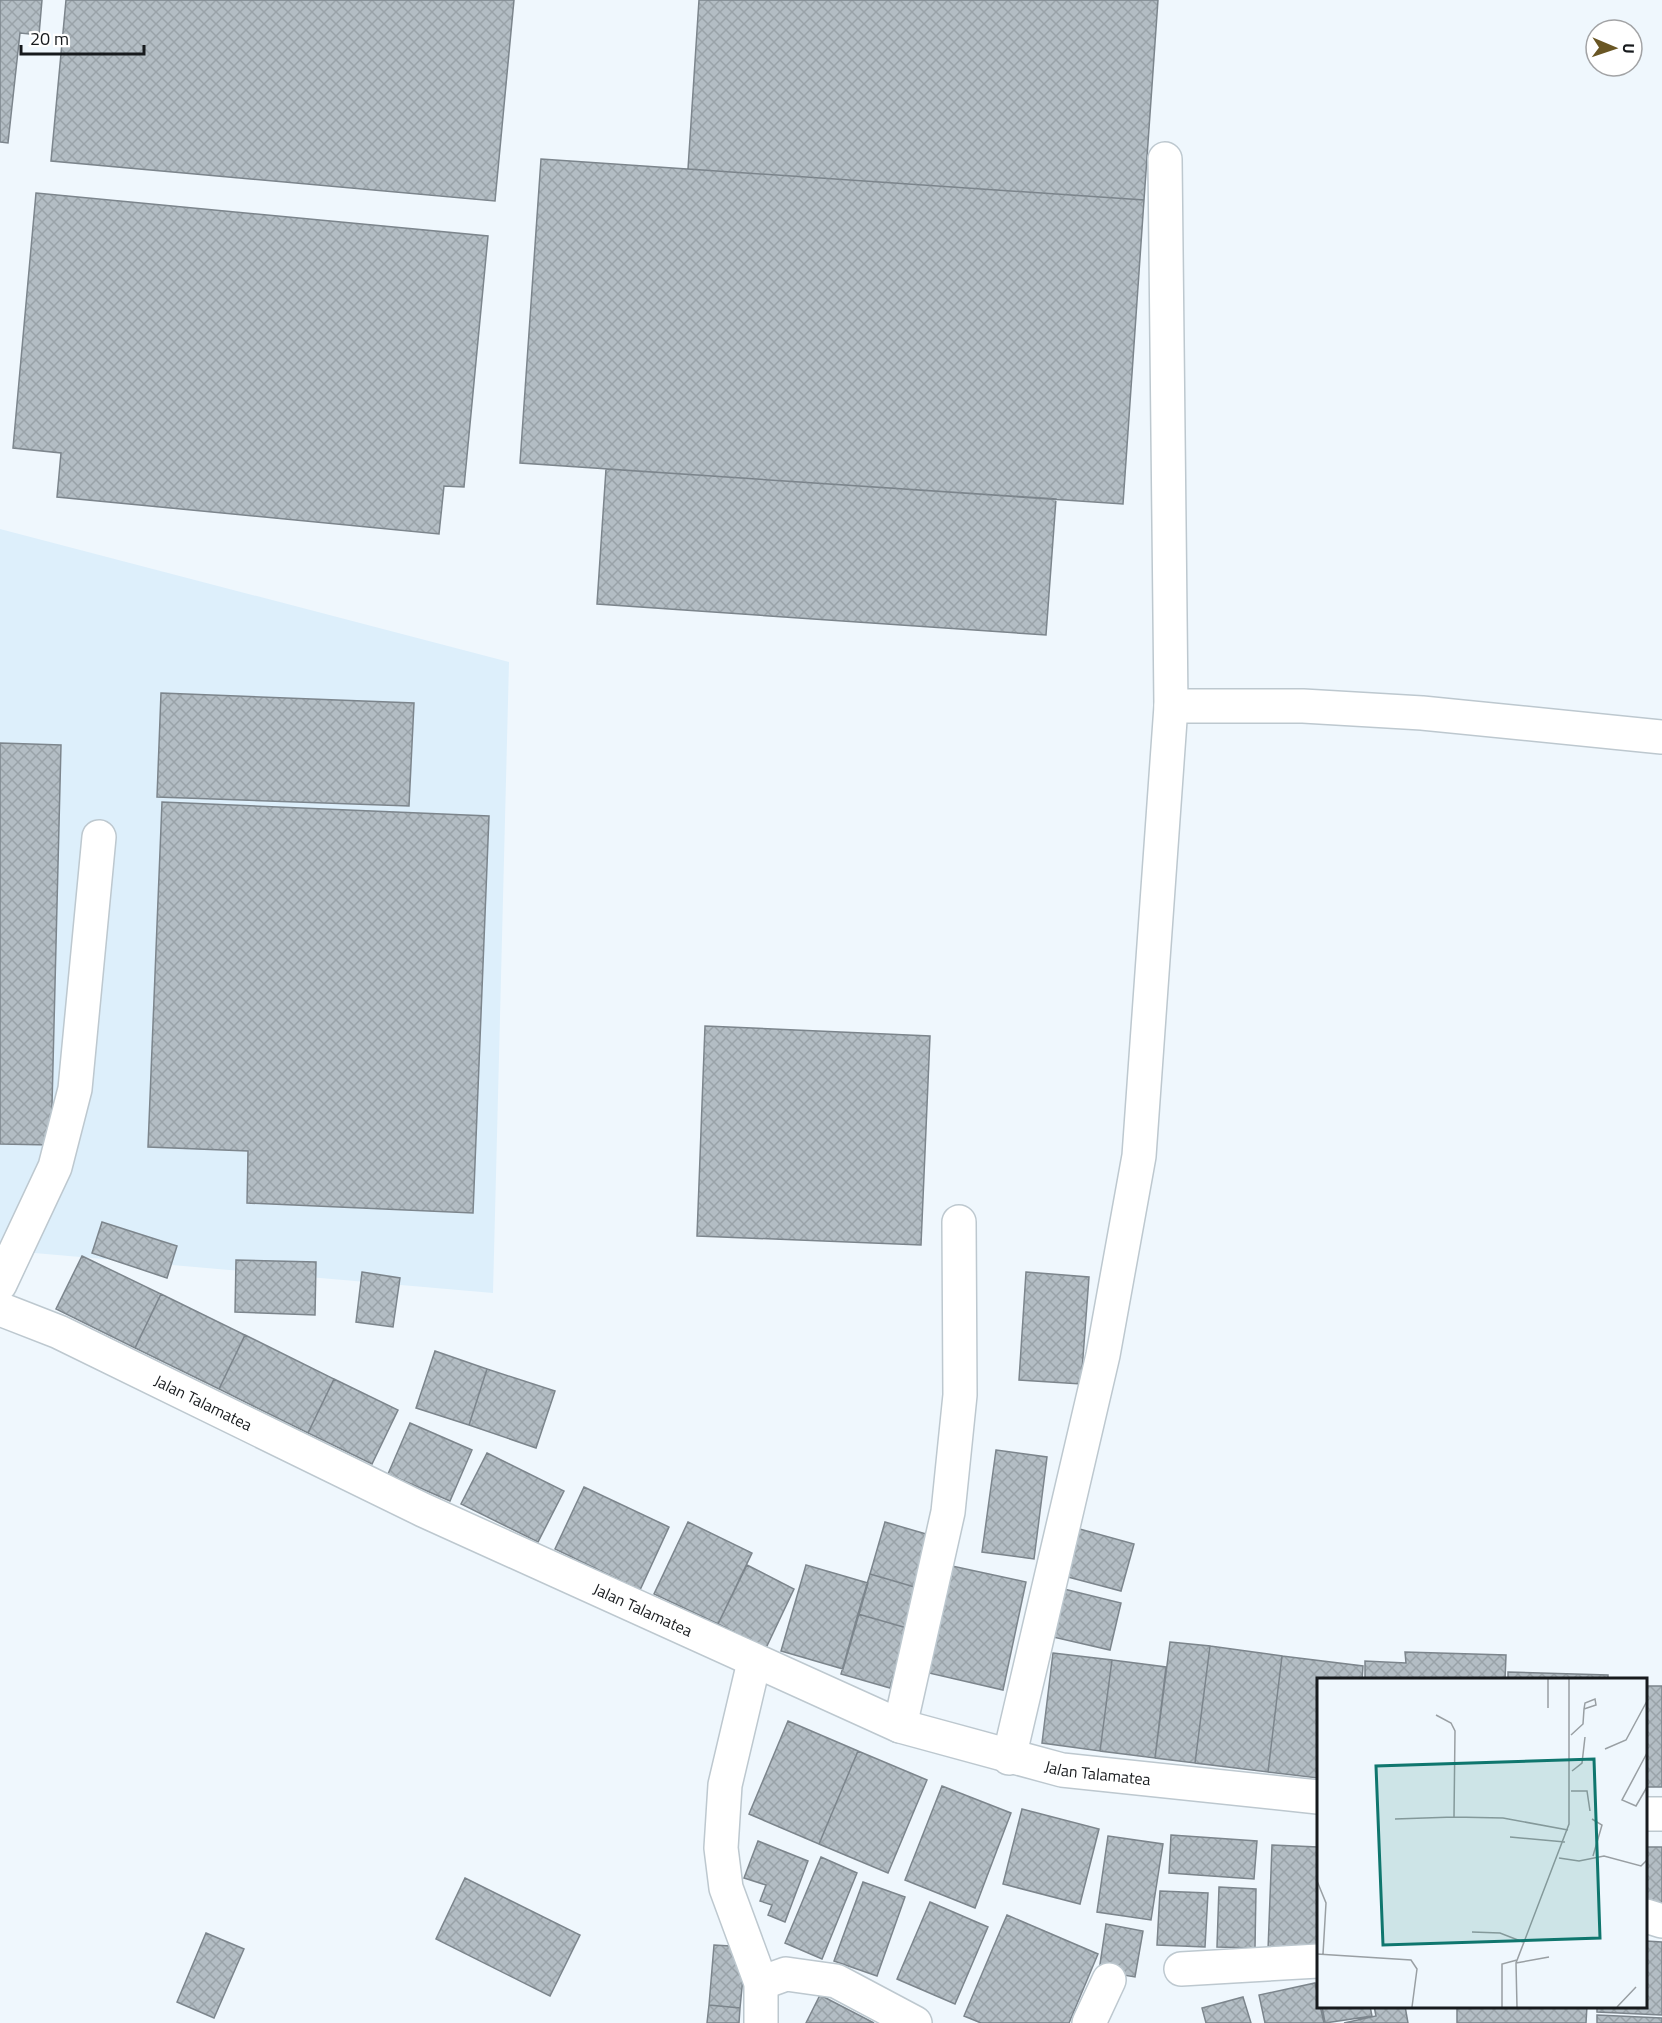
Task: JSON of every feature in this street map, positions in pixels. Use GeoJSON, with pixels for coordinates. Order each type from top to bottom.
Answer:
{"type":"FeatureCollection","features":[{"type":"Feature","properties":{"kind":"street"},"geometry":{"type":"LineString","coordinates":[[1009,1758],[1103,1356],[1139,1156],[1171,706],[1165,159]]}},
{"type":"Feature","properties":{"kind":"street"},"geometry":{"type":"LineString","coordinates":[[1171,706],[1304,706],[1422,713],[1662,737]]}},
{"type":"Feature","properties":{"kind":"street"},"geometry":{"type":"LineString","coordinates":[[0,1284],[55,1167],[75,1089],[99,837]]}},
{"type":"Feature","properties":{"kind":"street"},"geometry":{"type":"LineString","coordinates":[[900,1726],[948,1512],[960,1395],[960,1222]]}},
{"type":"Feature","properties":{"kind":"street","name":"Jalan Talamatea"},"geometry":{"type":"LineString","coordinates":[[0,1309],[59,1332],[423,1510],[754,1662],[900,1726],[1009,1758],[1062,1770],[1317,1797]]}},
{"type":"Feature","properties":{"kind":"street"},"geometry":{"type":"LineString","coordinates":[[754,1662],[725,1785],[722,1848],[726,1888],[761,1983],[761,2023]]}},
{"type":"Feature","properties":{"kind":"street"},"geometry":{"type":"LineString","coordinates":[[1647,1916],[1662,1921]]}},
{"type":"Feature","properties":{"kind":"street"},"geometry":{"type":"LineString","coordinates":[[1181,1969],[1317,1960]]}},
{"type":"Feature","properties":{"kind":"street"},"geometry":{"type":"LineString","coordinates":[[761,1983],[786,1974],[836,1981],[915,2023]]}},
{"type":"Feature","properties":{"kind":"street"},"geometry":{"type":"LineString","coordinates":[[1089,2023],[1108,1980]]}},
{"type":"Feature","properties":{"kind":"shaded area"},"geometry":{"type":"Polygon","coordinates":[[[0,529],[509,662],[493,1293],[0,1250],[0,529]]]}},
{"type":"Feature","properties":{"kind":"building"},"geometry":{"type":"Polygon","coordinates":[[[0,0],[42,0],[39,35],[20,33],[8,143],[0,142],[0,0]]]}},
{"type":"Feature","properties":{"kind":"building"},"geometry":{"type":"Polygon","coordinates":[[[66,0],[514,0],[495,201],[51,161],[66,0]]]}},
{"type":"Feature","properties":{"kind":"building"},"geometry":{"type":"Polygon","coordinates":[[[699,0],[1158,0],[1144,200],[688,169],[699,0]]]}},
{"type":"Feature","properties":{"kind":"building"},"geometry":{"type":"Polygon","coordinates":[[[541,159],[1144,200],[1123,504],[520,463],[541,159]]]}},
{"type":"Feature","properties":{"kind":"building"},"geometry":{"type":"Polygon","coordinates":[[[36,193],[488,236],[464,487],[444,486],[439,534],[57,497],[61,453],[13,448],[36,193]]]}},
{"type":"Feature","properties":{"kind":"building"},"geometry":{"type":"Polygon","coordinates":[[[606,469],[1056,499],[1046,635],[597,604],[606,469]]]}},
{"type":"Feature","properties":{"kind":"building"},"geometry":{"type":"Polygon","coordinates":[[[161,693],[414,703],[409,806],[157,797],[161,693]]]}},
{"type":"Feature","properties":{"kind":"building"},"geometry":{"type":"Polygon","coordinates":[[[0,743],[61,745],[51,1145],[0,1144],[0,743]]]}},
{"type":"Feature","properties":{"kind":"building"},"geometry":{"type":"Polygon","coordinates":[[[162,802],[489,816],[473,1213],[247,1203],[248,1151],[148,1147],[162,802]]]}},
{"type":"Feature","properties":{"kind":"building"},"geometry":{"type":"Polygon","coordinates":[[[705,1026],[930,1036],[921,1245],[697,1236],[705,1026]]]}},
{"type":"Feature","properties":{"kind":"building"},"geometry":{"type":"Polygon","coordinates":[[[102,1222],[177,1246],[167,1278],[92,1253],[102,1222]]]}},
{"type":"Feature","properties":{"kind":"building"},"geometry":{"type":"Polygon","coordinates":[[[82,1256],[161,1294],[135,1348],[56,1309],[82,1256]]]}},
{"type":"Feature","properties":{"kind":"building"},"geometry":{"type":"Polygon","coordinates":[[[236,1260],[316,1262],[315,1315],[235,1312],[236,1260]]]}},
{"type":"Feature","properties":{"kind":"building"},"geometry":{"type":"Polygon","coordinates":[[[362,1272],[400,1278],[393,1327],[356,1322],[362,1272]]]}},
{"type":"Feature","properties":{"kind":"building"},"geometry":{"type":"Polygon","coordinates":[[[1026,1272],[1089,1277],[1081,1384],[1019,1380],[1026,1272]]]}},
{"type":"Feature","properties":{"kind":"building"},"geometry":{"type":"Polygon","coordinates":[[[161,1294],[245,1335],[219,1389],[135,1348],[161,1294]]]}},
{"type":"Feature","properties":{"kind":"building"},"geometry":{"type":"Polygon","coordinates":[[[245,1335],[334,1379],[308,1433],[219,1389],[245,1335]]]}},
{"type":"Feature","properties":{"kind":"building"},"geometry":{"type":"Polygon","coordinates":[[[435,1351],[487,1369],[469,1425],[416,1408],[435,1351]]]}},
{"type":"Feature","properties":{"kind":"building"},"geometry":{"type":"Polygon","coordinates":[[[487,1369],[555,1391],[536,1448],[469,1425],[487,1369]]]}},
{"type":"Feature","properties":{"kind":"building"},"geometry":{"type":"Polygon","coordinates":[[[334,1379],[398,1410],[372,1464],[308,1433],[334,1379]]]}},
{"type":"Feature","properties":{"kind":"building"},"geometry":{"type":"Polygon","coordinates":[[[410,1423],[472,1450],[450,1501],[388,1474],[410,1423]]]}},
{"type":"Feature","properties":{"kind":"building"},"geometry":{"type":"Polygon","coordinates":[[[996,1450],[1047,1457],[1034,1559],[982,1552],[996,1450]]]}},
{"type":"Feature","properties":{"kind":"building"},"geometry":{"type":"Polygon","coordinates":[[[487,1453],[564,1491],[538,1542],[461,1504],[487,1453]]]}},
{"type":"Feature","properties":{"kind":"building"},"geometry":{"type":"Polygon","coordinates":[[[584,1487],[669,1527],[640,1590],[555,1549],[584,1487]]]}},
{"type":"Feature","properties":{"kind":"building"},"geometry":{"type":"Polygon","coordinates":[[[688,1522],[752,1553],[718,1624],[654,1594],[688,1522]]]}},
{"type":"Feature","properties":{"kind":"building"},"geometry":{"type":"Polygon","coordinates":[[[885,1522],[933,1536],[918,1588],[870,1574],[885,1522]]]}},
{"type":"Feature","properties":{"kind":"building"},"geometry":{"type":"Polygon","coordinates":[[[1076,1528],[1134,1544],[1121,1591],[1064,1576],[1076,1528]]]}},
{"type":"Feature","properties":{"kind":"building"},"geometry":{"type":"Polygon","coordinates":[[[747,1565],[794,1589],[766,1648],[718,1624],[747,1565]]]}},
{"type":"Feature","properties":{"kind":"building"},"geometry":{"type":"Polygon","coordinates":[[[806,1565],[868,1583],[843,1669],[781,1651],[806,1565]]]}},
{"type":"Feature","properties":{"kind":"building"},"geometry":{"type":"Polygon","coordinates":[[[952,1566],[1026,1582],[1003,1690],[929,1673],[952,1566]]]}},
{"type":"Feature","properties":{"kind":"building"},"geometry":{"type":"Polygon","coordinates":[[[870,1574],[918,1588],[907,1628],[858,1614],[870,1574]]]}},
{"type":"Feature","properties":{"kind":"building"},"geometry":{"type":"Polygon","coordinates":[[[1064,1589],[1121,1603],[1110,1650],[1053,1637],[1064,1589]]]}},
{"type":"Feature","properties":{"kind":"building"},"geometry":{"type":"Polygon","coordinates":[[[858,1614],[907,1628],[890,1688],[841,1674],[858,1614]]]}},
{"type":"Feature","properties":{"kind":"building"},"geometry":{"type":"Polygon","coordinates":[[[1170,1642],[1210,1646],[1195,1763],[1155,1758],[1170,1642]]]}},
{"type":"Feature","properties":{"kind":"building"},"geometry":{"type":"Polygon","coordinates":[[[1210,1646],[1282,1656],[1268,1772],[1195,1763],[1210,1646]]]}},
{"type":"Feature","properties":{"kind":"building"},"geometry":{"type":"Polygon","coordinates":[[[1405,1652],[1506,1655],[1505,1678],[1365,1678],[1365,1661],[1406,1663],[1405,1652]]]}},
{"type":"Feature","properties":{"kind":"building"},"geometry":{"type":"Polygon","coordinates":[[[1053,1653],[1112,1660],[1100,1751],[1042,1743],[1053,1653]]]}},
{"type":"Feature","properties":{"kind":"building"},"geometry":{"type":"Polygon","coordinates":[[[1282,1656],[1363,1666],[1362,1678],[1317,1678],[1317,1778],[1268,1772],[1282,1656]]]}},
{"type":"Feature","properties":{"kind":"building"},"geometry":{"type":"Polygon","coordinates":[[[1112,1660],[1166,1667],[1155,1758],[1100,1751],[1112,1660]]]}},
{"type":"Feature","properties":{"kind":"building"},"geometry":{"type":"Polygon","coordinates":[[[1508,1672],[1608,1675],[1608,1678],[1508,1678],[1508,1672]]]}},
{"type":"Feature","properties":{"kind":"building"},"geometry":{"type":"Polygon","coordinates":[[[1647,1686],[1662,1686],[1662,1787],[1647,1787],[1647,1686]]]}},
{"type":"Feature","properties":{"kind":"building"},"geometry":{"type":"Polygon","coordinates":[[[788,1721],[858,1751],[819,1844],[749,1814],[788,1721]]]}},
{"type":"Feature","properties":{"kind":"building"},"geometry":{"type":"Polygon","coordinates":[[[858,1751],[927,1780],[888,1873],[819,1844],[858,1751]]]}},
{"type":"Feature","properties":{"kind":"building"},"geometry":{"type":"Polygon","coordinates":[[[942,1786],[1011,1813],[975,1908],[905,1880],[942,1786]]]}},
{"type":"Feature","properties":{"kind":"building"},"geometry":{"type":"Polygon","coordinates":[[[1022,1809],[1099,1829],[1080,1904],[1003,1884],[1022,1809]]]}},
{"type":"Feature","properties":{"kind":"building"},"geometry":{"type":"Polygon","coordinates":[[[1171,1835],[1257,1841],[1254,1879],[1169,1873],[1171,1835]]]}},
{"type":"Feature","properties":{"kind":"building"},"geometry":{"type":"Polygon","coordinates":[[[1108,1836],[1163,1844],[1151,1920],[1097,1912],[1108,1836]]]}},
{"type":"Feature","properties":{"kind":"building"},"geometry":{"type":"Polygon","coordinates":[[[758,1841],[808,1861],[785,1922],[768,1915],[772,1905],[760,1901],[766,1885],[744,1878],[758,1841]]]}},
{"type":"Feature","properties":{"kind":"building"},"geometry":{"type":"Polygon","coordinates":[[[1272,1845],[1317,1847],[1317,1952],[1268,1950],[1272,1845]]]}},
{"type":"Feature","properties":{"kind":"building"},"geometry":{"type":"Polygon","coordinates":[[[1647,1847],[1662,1847],[1662,1911],[1647,1910],[1647,1847]]]}},
{"type":"Feature","properties":{"kind":"building"},"geometry":{"type":"Polygon","coordinates":[[[821,1857],[857,1873],[822,1959],[785,1943],[821,1857]]]}},
{"type":"Feature","properties":{"kind":"building"},"geometry":{"type":"Polygon","coordinates":[[[465,1878],[580,1935],[550,1996],[436,1939],[465,1878]]]}},
{"type":"Feature","properties":{"kind":"building"},"geometry":{"type":"Polygon","coordinates":[[[863,1882],[905,1897],[877,1976],[834,1961],[863,1882]]]}},
{"type":"Feature","properties":{"kind":"building"},"geometry":{"type":"Polygon","coordinates":[[[1219,1887],[1256,1889],[1255,1948],[1217,1947],[1219,1887]]]}},
{"type":"Feature","properties":{"kind":"building"},"geometry":{"type":"Polygon","coordinates":[[[1160,1891],[1208,1893],[1205,1947],[1157,1945],[1160,1891]]]}},
{"type":"Feature","properties":{"kind":"building"},"geometry":{"type":"Polygon","coordinates":[[[930,1902],[988,1927],[955,2004],[897,1979],[930,1902]]]}},
{"type":"Feature","properties":{"kind":"building"},"geometry":{"type":"Polygon","coordinates":[[[1007,1915],[1098,1954],[1069,2023],[981,2023],[964,2016],[1007,1915]]]}},
{"type":"Feature","properties":{"kind":"building"},"geometry":{"type":"Polygon","coordinates":[[[1106,1924],[1143,1931],[1135,1977],[1099,1971],[1106,1924]]]}},
{"type":"Feature","properties":{"kind":"building"},"geometry":{"type":"Polygon","coordinates":[[[206,1933],[244,1949],[214,2018],[177,2002],[206,1933]]]}},
{"type":"Feature","properties":{"kind":"building"},"geometry":{"type":"Polygon","coordinates":[[[1647,1941],[1662,1942],[1662,2015],[1597,2012],[1597,2008],[1647,2008],[1647,1941]]]}},
{"type":"Feature","properties":{"kind":"building"},"geometry":{"type":"Polygon","coordinates":[[[714,1945],[746,1947],[740,2008],[709,2005],[714,1945]]]}},
{"type":"Feature","properties":{"kind":"building"},"geometry":{"type":"Polygon","coordinates":[[[1315,1983],[1317,2008],[1321,2008],[1324,2023],[1265,2023],[1259,1995],[1315,1983]]]}},
{"type":"Feature","properties":{"kind":"building"},"geometry":{"type":"Polygon","coordinates":[[[820,1995],[874,2023],[806,2023],[820,1995]]]}},
{"type":"Feature","properties":{"kind":"building"},"geometry":{"type":"Polygon","coordinates":[[[1243,1997],[1251,2023],[1206,2023],[1202,2008],[1243,1997]]]}},
{"type":"Feature","properties":{"kind":"building"},"geometry":{"type":"Polygon","coordinates":[[[709,2005],[740,2008],[739,2023],[707,2023],[709,2005]]]}},
{"type":"Feature","properties":{"kind":"building"},"geometry":{"type":"Polygon","coordinates":[[[1322,2008],[1370,2008],[1372,2016],[1325,2023],[1322,2008]]]}},
{"type":"Feature","properties":{"kind":"building"},"geometry":{"type":"Polygon","coordinates":[[[1374,2008],[1405,2008],[1408,2023],[1344,2023],[1376,2016],[1374,2008]]]}},
{"type":"Feature","properties":{"kind":"building"},"geometry":{"type":"Polygon","coordinates":[[[1457,2008],[1587,2008],[1586,2023],[1457,2023],[1457,2008]]]}},
{"type":"Feature","properties":{"kind":"building"},"geometry":{"type":"Polygon","coordinates":[[[1597,2015],[1662,2018],[1662,2023],[1597,2023],[1597,2015]]]}}]}
